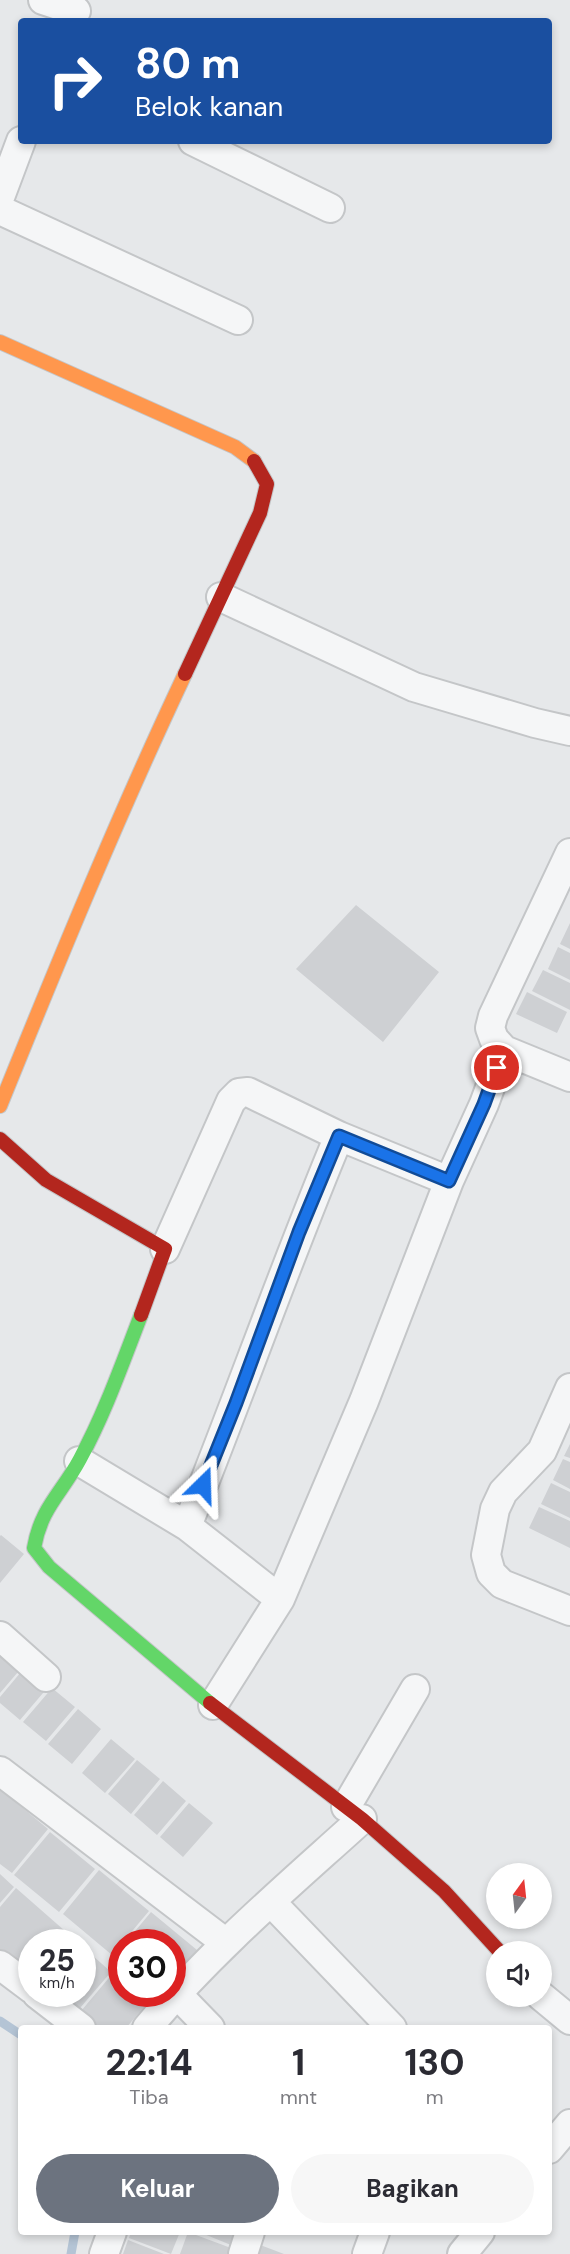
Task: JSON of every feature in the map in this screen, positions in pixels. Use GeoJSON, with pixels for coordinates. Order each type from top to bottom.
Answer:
{"type":"FeatureCollection","features":[{"type":"Feature","properties":{"kind":"street"},"geometry":{"type":"LineString","coordinates":[[43,0],[76,11]]}},
{"type":"Feature","properties":{"kind":"street"},"geometry":{"type":"LineString","coordinates":[[0,197],[20,144]]}},
{"type":"Feature","properties":{"kind":"street"},"geometry":{"type":"LineString","coordinates":[[199,144],[330,208]]}},
{"type":"Feature","properties":{"kind":"street"},"geometry":{"type":"LineString","coordinates":[[0,210],[238,320]]}},
{"type":"Feature","properties":{"kind":"street"},"geometry":{"type":"LineString","coordinates":[[0,342],[235,447],[256,463],[267,484],[260,513],[143,762],[82,902],[0,1106]]}},
{"type":"Feature","properties":{"kind":"street"},"geometry":{"type":"LineString","coordinates":[[221,597],[414,687],[535,723],[570,731]]}},
{"type":"Feature","properties":{"kind":"street"},"geometry":{"type":"LineString","coordinates":[[570,853],[493,1016],[490,1028],[494,1039],[504,1050],[570,1077]]}},
{"type":"Feature","properties":{"kind":"street"},"geometry":{"type":"LineString","coordinates":[[213,1705],[280,1599],[364,1401],[449,1181],[484,1104],[504,1050]]}},
{"type":"Feature","properties":{"kind":"street"},"geometry":{"type":"LineString","coordinates":[[449,1181],[339,1136],[248,1092],[239,1093],[231,1101],[165,1250],[110,1400],[79,1461],[44,1513],[34,1548],[49,1567],[213,1705],[354,1813],[444,1891],[490,1941]]}},
{"type":"Feature","properties":{"kind":"street"},"geometry":{"type":"LineString","coordinates":[[187,1526],[236,1403],[299,1232],[339,1136]]}},
{"type":"Feature","properties":{"kind":"street"},"geometry":{"type":"LineString","coordinates":[[0,1139],[46,1180],[165,1250]]}},
{"type":"Feature","properties":{"kind":"street"},"geometry":{"type":"LineString","coordinates":[[570,1388],[542,1451],[503,1492],[495,1509],[486,1556],[491,1573],[502,1584],[570,1611]]}},
{"type":"Feature","properties":{"kind":"street"},"geometry":{"type":"LineString","coordinates":[[79,1461],[187,1526],[280,1599]]}},
{"type":"Feature","properties":{"kind":"street"},"geometry":{"type":"LineString","coordinates":[[0,1636],[46,1677]]}},
{"type":"Feature","properties":{"kind":"street"},"geometry":{"type":"LineString","coordinates":[[186,1983],[271,1902],[354,1813],[415,1689]]}},
{"type":"Feature","properties":{"kind":"street"},"geometry":{"type":"LineString","coordinates":[[0,1771],[123,1867],[226,1943]]}},
{"type":"Feature","properties":{"kind":"street"},"geometry":{"type":"LineString","coordinates":[[271,1902],[389,2025]]}},
{"type":"Feature","properties":{"kind":"street"},"geometry":{"type":"LineString","coordinates":[[0,1965],[18,1978]]}},
{"type":"Feature","properties":{"kind":"street"},"geometry":{"type":"LineString","coordinates":[[186,2003],[207,2025]]}},
{"type":"Feature","properties":{"kind":"street"},"geometry":{"type":"LineString","coordinates":[[552,2005],[570,2020]]}},
{"type":"Feature","properties":{"kind":"street"},"geometry":{"type":"LineString","coordinates":[[54,2007],[77,2025]]}},
{"type":"Feature","properties":{"kind":"street"},"geometry":{"type":"LineString","coordinates":[[149,2025],[164,2007]]}},
{"type":"Feature","properties":{"kind":"street"},"geometry":{"type":"LineString","coordinates":[[552,2145],[570,2124]]}},
{"type":"Feature","properties":{"kind":"street"},"geometry":{"type":"LineString","coordinates":[[104,2254],[111,2235]]}},
{"type":"Feature","properties":{"kind":"street"},"geometry":{"type":"LineString","coordinates":[[243,2254],[249,2235]]}},
{"type":"Feature","properties":{"kind":"street"},"geometry":{"type":"LineString","coordinates":[[367,2254],[374,2235]]}},
{"type":"Feature","properties":{"kind":"street"},"geometry":{"type":"LineString","coordinates":[[462,2254],[478,2235]]}},
{"type":"Feature","properties":{"kind":"building"},"geometry":{"type":"Polygon","coordinates":[[[356,905],[439,972],[383,1042],[296,969],[356,905]]]}},
{"type":"Feature","properties":{"kind":"building"},"geometry":{"type":"Polygon","coordinates":[[[570,923],[570,949],[560,944],[570,923]]]}},
{"type":"Feature","properties":{"kind":"building"},"geometry":{"type":"Polygon","coordinates":[[[558,947],[570,953],[570,980],[548,969],[558,947]]]}},
{"type":"Feature","properties":{"kind":"building"},"geometry":{"type":"Polygon","coordinates":[[[543,970],[570,983],[570,1010],[532,991],[543,970]]]}},
{"type":"Feature","properties":{"kind":"building"},"geometry":{"type":"Polygon","coordinates":[[[527,992],[567,1012],[557,1033],[516,1014],[527,992]]]}},
{"type":"Feature","properties":{"kind":"building"},"geometry":{"type":"Polygon","coordinates":[[[570,1444],[570,1458],[564,1456],[570,1444]]]}},
{"type":"Feature","properties":{"kind":"building"},"geometry":{"type":"Polygon","coordinates":[[[563,1459],[570,1462],[570,1489],[553,1480],[563,1459]]]}},
{"type":"Feature","properties":{"kind":"building"},"geometry":{"type":"Polygon","coordinates":[[[551,1483],[570,1492],[570,1518],[541,1504],[551,1483]]]}},
{"type":"Feature","properties":{"kind":"building"},"geometry":{"type":"Polygon","coordinates":[[[539,1507],[570,1521],[570,1548],[529,1528],[539,1507]]]}},
{"type":"Feature","properties":{"kind":"building"},"geometry":{"type":"Polygon","coordinates":[[[0,1536],[24,1554],[0,1583],[0,1536]]]}},
{"type":"Feature","properties":{"kind":"building"},"geometry":{"type":"Polygon","coordinates":[[[0,1645],[24,1665],[0,1693],[0,1645]]]}},
{"type":"Feature","properties":{"kind":"building"},"geometry":{"type":"Polygon","coordinates":[[[26,1666],[49,1686],[20,1720],[0,1703],[0,1697],[26,1666]]]}},
{"type":"Feature","properties":{"kind":"building"},"geometry":{"type":"Polygon","coordinates":[[[52,1688],[75,1707],[46,1741],[23,1722],[52,1688]]]}},
{"type":"Feature","properties":{"kind":"building"},"geometry":{"type":"Polygon","coordinates":[[[78,1709],[101,1729],[72,1764],[48,1744],[78,1709]]]}},
{"type":"Feature","properties":{"kind":"building"},"geometry":{"type":"Polygon","coordinates":[[[111,1739],[135,1759],[105,1793],[82,1773],[111,1739]]]}},
{"type":"Feature","properties":{"kind":"building"},"geometry":{"type":"Polygon","coordinates":[[[137,1760],[160,1779],[131,1814],[108,1794],[137,1760]]]}},
{"type":"Feature","properties":{"kind":"building"},"geometry":{"type":"Polygon","coordinates":[[[163,1781],[186,1801],[157,1835],[134,1815],[163,1781]]]}},
{"type":"Feature","properties":{"kind":"building"},"geometry":{"type":"Polygon","coordinates":[[[0,1789],[48,1829],[12,1873],[0,1864],[0,1789]]]}},
{"type":"Feature","properties":{"kind":"building"},"geometry":{"type":"Polygon","coordinates":[[[189,1803],[213,1823],[183,1857],[160,1837],[189,1803]]]}},
{"type":"Feature","properties":{"kind":"building"},"geometry":{"type":"Polygon","coordinates":[[[50,1832],[95,1869],[59,1912],[14,1875],[50,1832]]]}},
{"type":"Feature","properties":{"kind":"building"},"geometry":{"type":"Polygon","coordinates":[[[99,1870],[149,1911],[134,1929],[108,1929],[108,1952],[96,1942],[96,1929],[81,1929],[63,1914],[99,1870]]]}},
{"type":"Feature","properties":{"kind":"building"},"geometry":{"type":"Polygon","coordinates":[[[0,1874],[14,1887],[0,1903],[0,1874]]]}},
{"type":"Feature","properties":{"kind":"building"},"geometry":{"type":"Polygon","coordinates":[[[16,1888],[63,1929],[18,1929],[18,1966],[0,1950],[0,1907],[16,1888]]]}},
{"type":"Feature","properties":{"kind":"building"},"geometry":{"type":"Polygon","coordinates":[[[151,1912],[172,1929],[137,1929],[151,1912]]]}},
{"type":"Feature","properties":{"kind":"building"},"geometry":{"type":"Polygon","coordinates":[[[186,1941],[197,1950],[186,1963],[186,1941]]]}},
{"type":"Feature","properties":{"kind":"building"},"geometry":{"type":"Polygon","coordinates":[[[96,1959],[108,1969],[108,1975],[96,1989],[96,1959]]]}},
{"type":"Feature","properties":{"kind":"building"},"geometry":{"type":"Polygon","coordinates":[[[108,1979],[108,2007],[144,2007],[129,2025],[86,2025],[76,2017],[84,2007],[96,2007],[96,1993],[108,1979]]]}},
{"type":"Feature","properties":{"kind":"building"},"geometry":{"type":"Polygon","coordinates":[[[64,2007],[81,2007],[74,2015],[64,2007]]]}},
{"type":"Feature","properties":{"kind":"building"},"geometry":{"type":"Polygon","coordinates":[[[130,2235],[179,2235],[171,2254],[129,2238],[130,2235]]]}},
{"type":"Feature","properties":{"kind":"building"},"geometry":{"type":"Polygon","coordinates":[[[187,2235],[196,2235],[231,2248],[228,2254],[180,2254],[187,2235]]]}},
{"type":"Feature","properties":{"kind":"building"},"geometry":{"type":"Polygon","coordinates":[[[206,2235],[235,2235],[231,2245],[206,2235]]]}},
{"type":"Feature","properties":{"kind":"building"},"geometry":{"type":"Polygon","coordinates":[[[128,2240],[164,2254],[123,2254],[128,2240]]]}},
{"type":"Feature","properties":{"kind":"building"},"geometry":{"type":"Polygon","coordinates":[[[255,2243],[284,2254],[251,2254],[255,2243]]]}},
{"type":"Feature","properties":{"kind":"waterway"},"geometry":{"type":"LineString","coordinates":[[0,2021],[18,2033]]}},
{"type":"Feature","properties":{"kind":"waterway"},"geometry":{"type":"LineString","coordinates":[[71,2254],[74,2235]]}},
{"type":"Feature","properties":{"kind":"traffic: fast"},"geometry":{"type":"LineString","coordinates":[[141,1315],[89,1442],[47,1511],[37,1534],[34,1548],[49,1567],[210,1703]]}},
{"type":"Feature","properties":{"kind":"traffic: slow"},"geometry":{"type":"LineString","coordinates":[[0,342],[235,447],[254,461]]}},
{"type":"Feature","properties":{"kind":"traffic: slow"},"geometry":{"type":"LineString","coordinates":[[0,1106],[113,835],[185,674]]}},
{"type":"Feature","properties":{"kind":"traffic: jam"},"geometry":{"type":"LineString","coordinates":[[185,674],[260,513],[267,484],[254,461]]}},
{"type":"Feature","properties":{"kind":"traffic: jam"},"geometry":{"type":"LineString","coordinates":[[0,1139],[46,1180],[165,1249],[141,1315]]}},
{"type":"Feature","properties":{"kind":"traffic: jam"},"geometry":{"type":"LineString","coordinates":[[210,1703],[362,1819],[444,1891],[490,1941]]}},
{"type":"Feature","properties":{"kind":"route"},"geometry":{"type":"LineString","coordinates":[[203,1485],[299,1232],[339,1136],[449,1181],[484,1104],[497,1068]]}}]}
